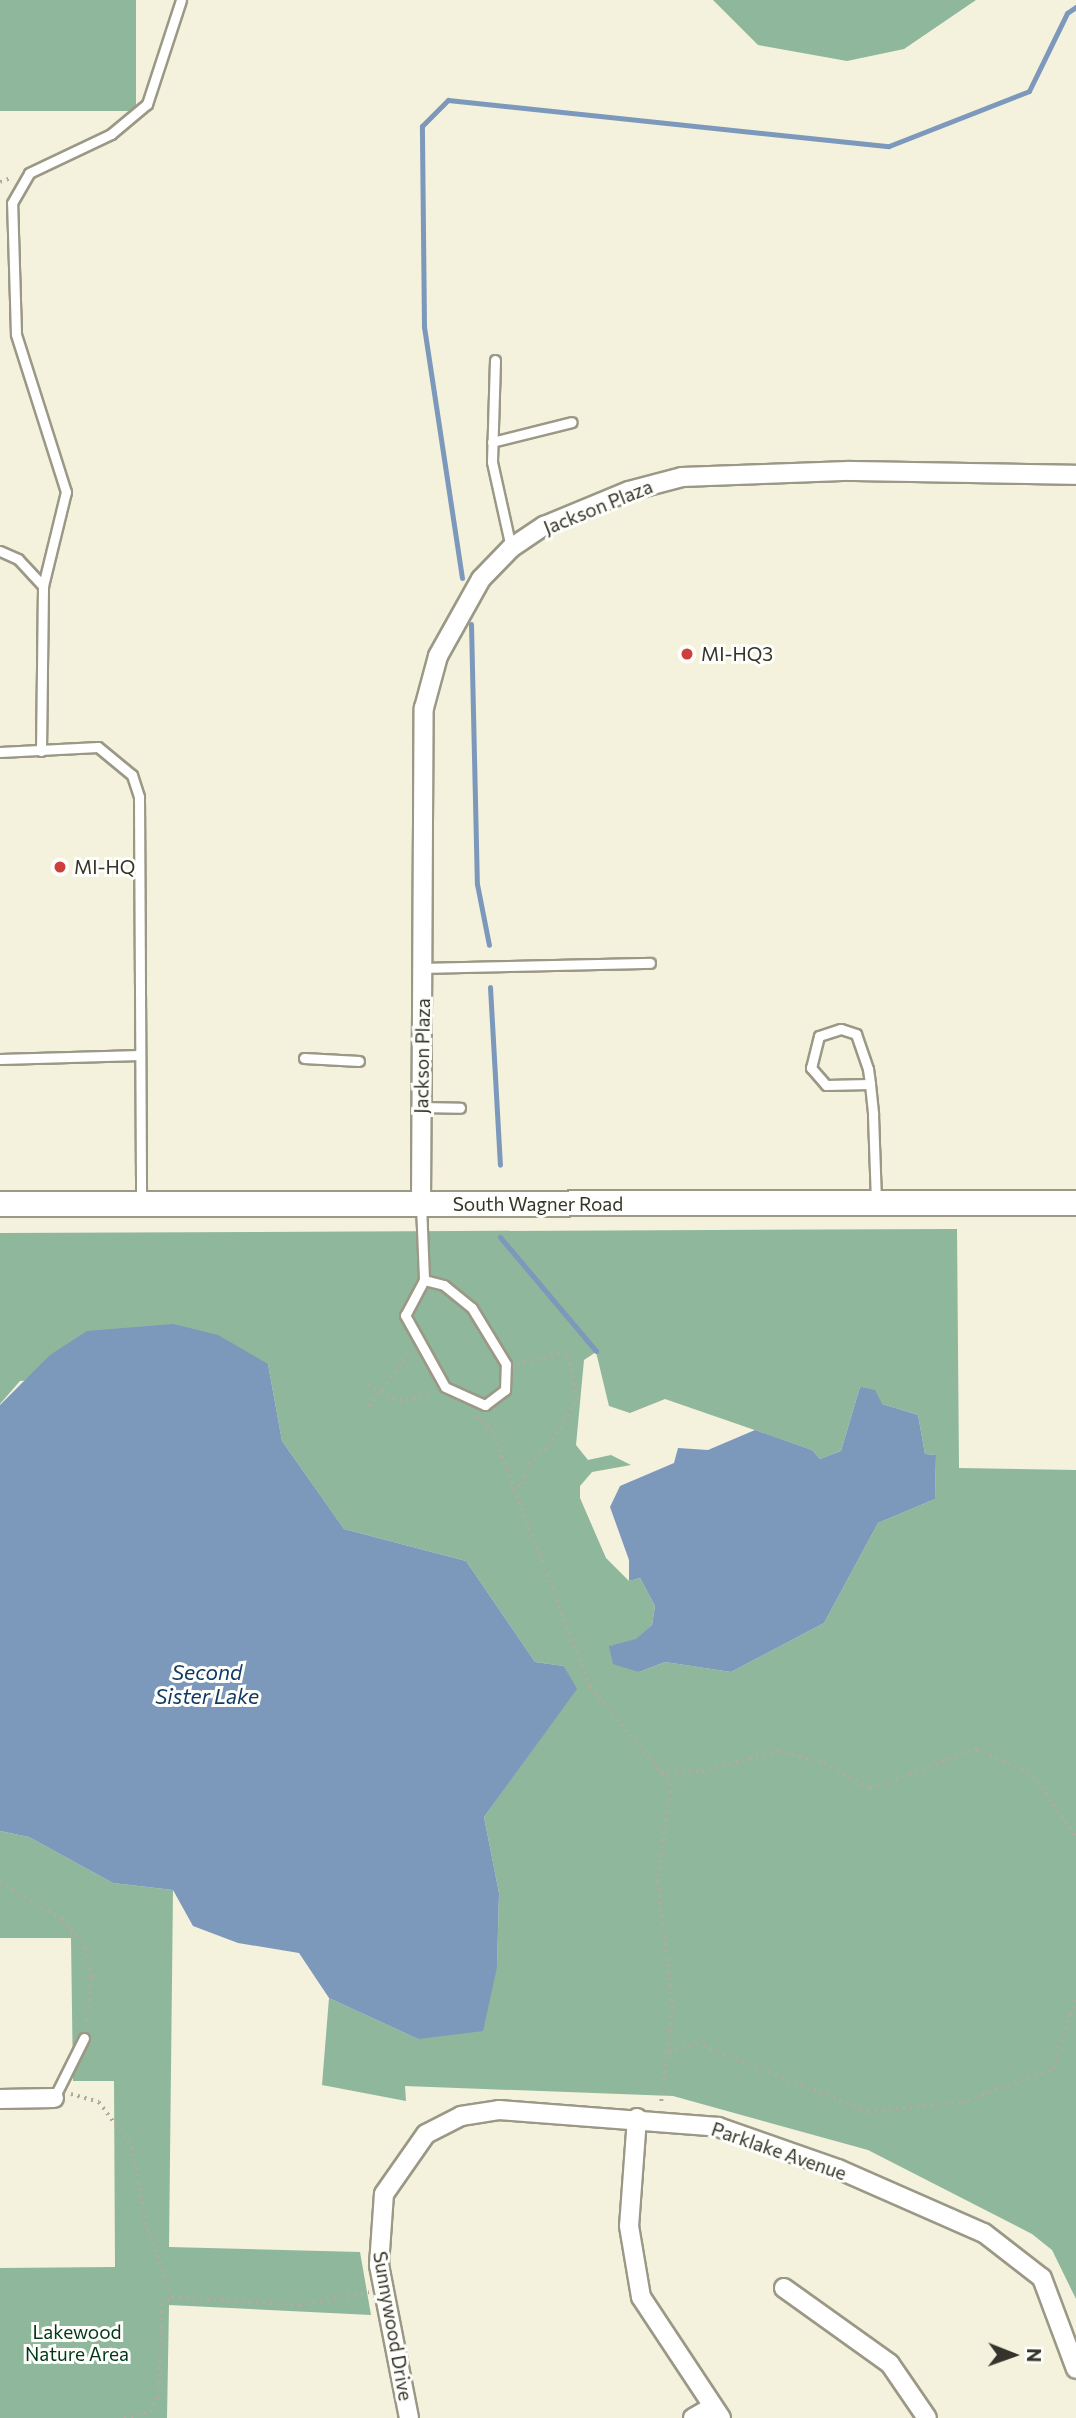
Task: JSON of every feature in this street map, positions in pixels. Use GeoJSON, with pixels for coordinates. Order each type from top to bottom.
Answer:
{"type":"FeatureCollection","features":[{"type":"Feature","properties":{"kind":"main road","name":"South Wagner Road"},"geometry":{"type":"LineString","coordinates":[[0,1204],[1076,1203]]}},
{"type":"Feature","properties":{"kind":"street","name":"Jackson Plaza"},"geometry":{"type":"LineString","coordinates":[[421,1204],[424,708],[438,656],[461,608],[511,548],[580,510],[682,477],[849,471],[1076,475]]}},
{"type":"Feature","properties":{"kind":"street"},"geometry":{"type":"LineString","coordinates":[[0,2099],[54,2098]]}},
{"type":"Feature","properties":{"kind":"street","name":"Parklake Avenue"},"geometry":{"type":"LineString","coordinates":[[406,2156],[426,2134],[461,2116],[499,2110],[637,2118],[718,2127],[838,2169],[984,2233],[1042,2278],[1076,2369]]}},
{"type":"Feature","properties":{"kind":"street"},"geometry":{"type":"LineString","coordinates":[[637,2118],[633,2266],[641,2297],[716,2413],[693,2418]]}},
{"type":"Feature","properties":{"kind":"street","name":"Sunnywood Drive"},"geometry":{"type":"LineString","coordinates":[[406,2156],[384,2194],[378,2227],[383,2291],[409,2418]]}},
{"type":"Feature","properties":{"kind":"street"},"geometry":{"type":"LineString","coordinates":[[784,2288],[890,2364],[927,2418]]}},
{"type":"Feature","properties":{"kind":"lane"},"geometry":{"type":"LineString","coordinates":[[41,751],[43,586],[66,492],[16,334],[12,203],[29,173],[111,134],[147,104],[181,0]]}},
{"type":"Feature","properties":{"kind":"lane"},"geometry":{"type":"LineString","coordinates":[[495,360],[492,442],[511,548]]}},
{"type":"Feature","properties":{"kind":"lane"},"geometry":{"type":"LineString","coordinates":[[492,442],[572,422]]}},
{"type":"Feature","properties":{"kind":"lane"},"geometry":{"type":"LineString","coordinates":[[0,551],[18,559],[43,586]]}},
{"type":"Feature","properties":{"kind":"lane"},"geometry":{"type":"LineString","coordinates":[[0,752],[98,747],[120,762],[135,786],[141,1055],[141,1204]]}},
{"type":"Feature","properties":{"kind":"lane"},"geometry":{"type":"LineString","coordinates":[[424,968],[650,963]]}},
{"type":"Feature","properties":{"kind":"lane"},"geometry":{"type":"LineString","coordinates":[[870,1084],[826,1085],[811,1068],[819,1036],[841,1030],[856,1034],[870,1084],[876,1204]]}},
{"type":"Feature","properties":{"kind":"lane"},"geometry":{"type":"LineString","coordinates":[[0,1059],[141,1055]]}},
{"type":"Feature","properties":{"kind":"lane"},"geometry":{"type":"LineString","coordinates":[[304,1058],[359,1061]]}},
{"type":"Feature","properties":{"kind":"lane"},"geometry":{"type":"LineString","coordinates":[[421,1107],[460,1108]]}},
{"type":"Feature","properties":{"kind":"lane"},"geometry":{"type":"LineString","coordinates":[[421,1204],[424,1280],[405,1315],[416,1345],[445,1387],[485,1405],[505,1390],[506,1369],[472,1308],[444,1285],[424,1280]]}},
{"type":"Feature","properties":{"kind":"lane"},"geometry":{"type":"LineString","coordinates":[[54,2098],[84,2038]]}},
{"type":"Feature","properties":{"kind":"path"},"geometry":{"type":"LineString","coordinates":[[369,1406],[416,1345]]}},
{"type":"Feature","properties":{"kind":"path"},"geometry":{"type":"LineString","coordinates":[[506,1369],[567,1353],[577,1399],[549,1446],[529,1464],[522,1484],[511,1489]]}},
{"type":"Feature","properties":{"kind":"path"},"geometry":{"type":"LineString","coordinates":[[369,1385],[379,1393],[423,1399],[445,1387]]}},
{"type":"Feature","properties":{"kind":"path"},"geometry":{"type":"LineString","coordinates":[[473,1413],[492,1430],[511,1489],[590,1687],[671,1784],[658,1881],[673,1989],[669,2052],[659,2120]]}},
{"type":"Feature","properties":{"kind":"path"},"geometry":{"type":"LineString","coordinates":[[661,1772],[702,1771],[779,1751],[825,1763],[870,1789],[977,1749],[1015,1761],[1034,1776],[1076,1837]]}},
{"type":"Feature","properties":{"kind":"path"},"geometry":{"type":"LineString","coordinates":[[0,1882],[62,1919],[86,1948],[92,1978],[84,2038]]}},
{"type":"Feature","properties":{"kind":"path"},"geometry":{"type":"LineString","coordinates":[[669,2052],[697,2043],[868,2112],[962,2102],[1053,2069],[1076,1997]]}},
{"type":"Feature","properties":{"kind":"path"},"geometry":{"type":"LineString","coordinates":[[54,2098],[79,2092],[120,2122],[132,2147],[146,2223],[172,2297]]}},
{"type":"Feature","properties":{"kind":"path"},"geometry":{"type":"LineString","coordinates":[[124,2418],[150,2412],[158,2398],[162,2305],[172,2297],[299,2305],[383,2291]]}},
{"type":"Feature","properties":{"kind":"green space"},"geometry":{"type":"Polygon","coordinates":[[[0,0],[136,0],[136,111],[0,111],[0,0]]]}},
{"type":"Feature","properties":{"kind":"green space"},"geometry":{"type":"Polygon","coordinates":[[[713,0],[976,0],[904,49],[847,61],[758,45],[713,0]]]}},
{"type":"Feature","properties":{"kind":"green space"},"geometry":{"type":"Polygon","coordinates":[[[957,1229],[959,1468],[1076,1470],[1076,2299],[1052,2250],[1032,2234],[868,2150],[673,2096],[405,2086],[406,2101],[322,2085],[329,1998],[418,2039],[497,1967],[499,1893],[484,1817],[576,1689],[564,1666],[535,1662],[466,1561],[344,1529],[282,1441],[268,1364],[20,1381],[0,1404],[0,1233],[957,1229]],[[596,1352],[584,1360],[576,1445],[588,1460],[611,1455],[631,1465],[592,1472],[580,1486],[580,1498],[606,1558],[629,1581],[640,1578],[655,1606],[652,1625],[636,1640],[610,1646],[639,1672],[665,1662],[731,1672],[824,1623],[878,1523],[935,1499],[936,1455],[925,1454],[918,1415],[882,1404],[860,1387],[841,1451],[820,1459],[812,1450],[665,1399],[630,1413],[609,1406],[596,1352]]]}},
{"type":"Feature","properties":{"kind":"green space","name":"Lakewood Nature Area"},"geometry":{"type":"Polygon","coordinates":[[[0,1831],[29,1837],[113,1883],[173,1890],[169,2247],[360,2252],[371,2315],[169,2305],[167,2418],[0,2418],[0,2268],[115,2267],[114,2081],[73,2081],[71,1938],[0,1938],[0,1831]]]}},
{"type":"Feature","properties":{"kind":"water","name":"Second Sister Lake"},"geometry":{"type":"Polygon","coordinates":[[[173,1324],[218,1335],[268,1364],[282,1441],[344,1529],[466,1561],[535,1662],[564,1666],[577,1689],[484,1817],[499,1893],[497,1967],[483,2031],[418,2039],[329,1998],[299,1953],[238,1943],[193,1926],[173,1890],[113,1883],[29,1837],[0,1831],[0,1405],[50,1355],[87,1331],[173,1324]]]}},
{"type":"Feature","properties":{"kind":"water"},"geometry":{"type":"Polygon","coordinates":[[[860,1387],[875,1390],[882,1404],[918,1415],[925,1454],[936,1455],[935,1499],[878,1523],[824,1623],[731,1672],[665,1662],[639,1672],[613,1664],[609,1646],[636,1639],[652,1625],[655,1606],[640,1578],[629,1581],[629,1560],[610,1507],[620,1486],[674,1463],[678,1448],[708,1450],[755,1430],[812,1450],[820,1459],[841,1451],[860,1387]]]}},
{"type":"Feature","properties":{"kind":"waterway"},"geometry":{"type":"LineString","coordinates":[[462,578],[424,327],[422,126],[448,100],[889,146],[1029,91],[1067,13],[1076,7]]}},
{"type":"Feature","properties":{"kind":"waterway"},"geometry":{"type":"LineString","coordinates":[[471,624],[477,884],[489,945]]}},
{"type":"Feature","properties":{"kind":"waterway"},"geometry":{"type":"LineString","coordinates":[[490,987],[500,1165]]}},
{"type":"Feature","properties":{"kind":"waterway"},"geometry":{"type":"LineString","coordinates":[[500,1237],[596,1351]]}},
{"type":"Feature","properties":{"kind":"place","name":"MI-HQ3"},"geometry":{"type":"Point","coordinates":[687,654]}},
{"type":"Feature","properties":{"kind":"place","name":"MI-HQ"},"geometry":{"type":"Point","coordinates":[60,867]}}]}
